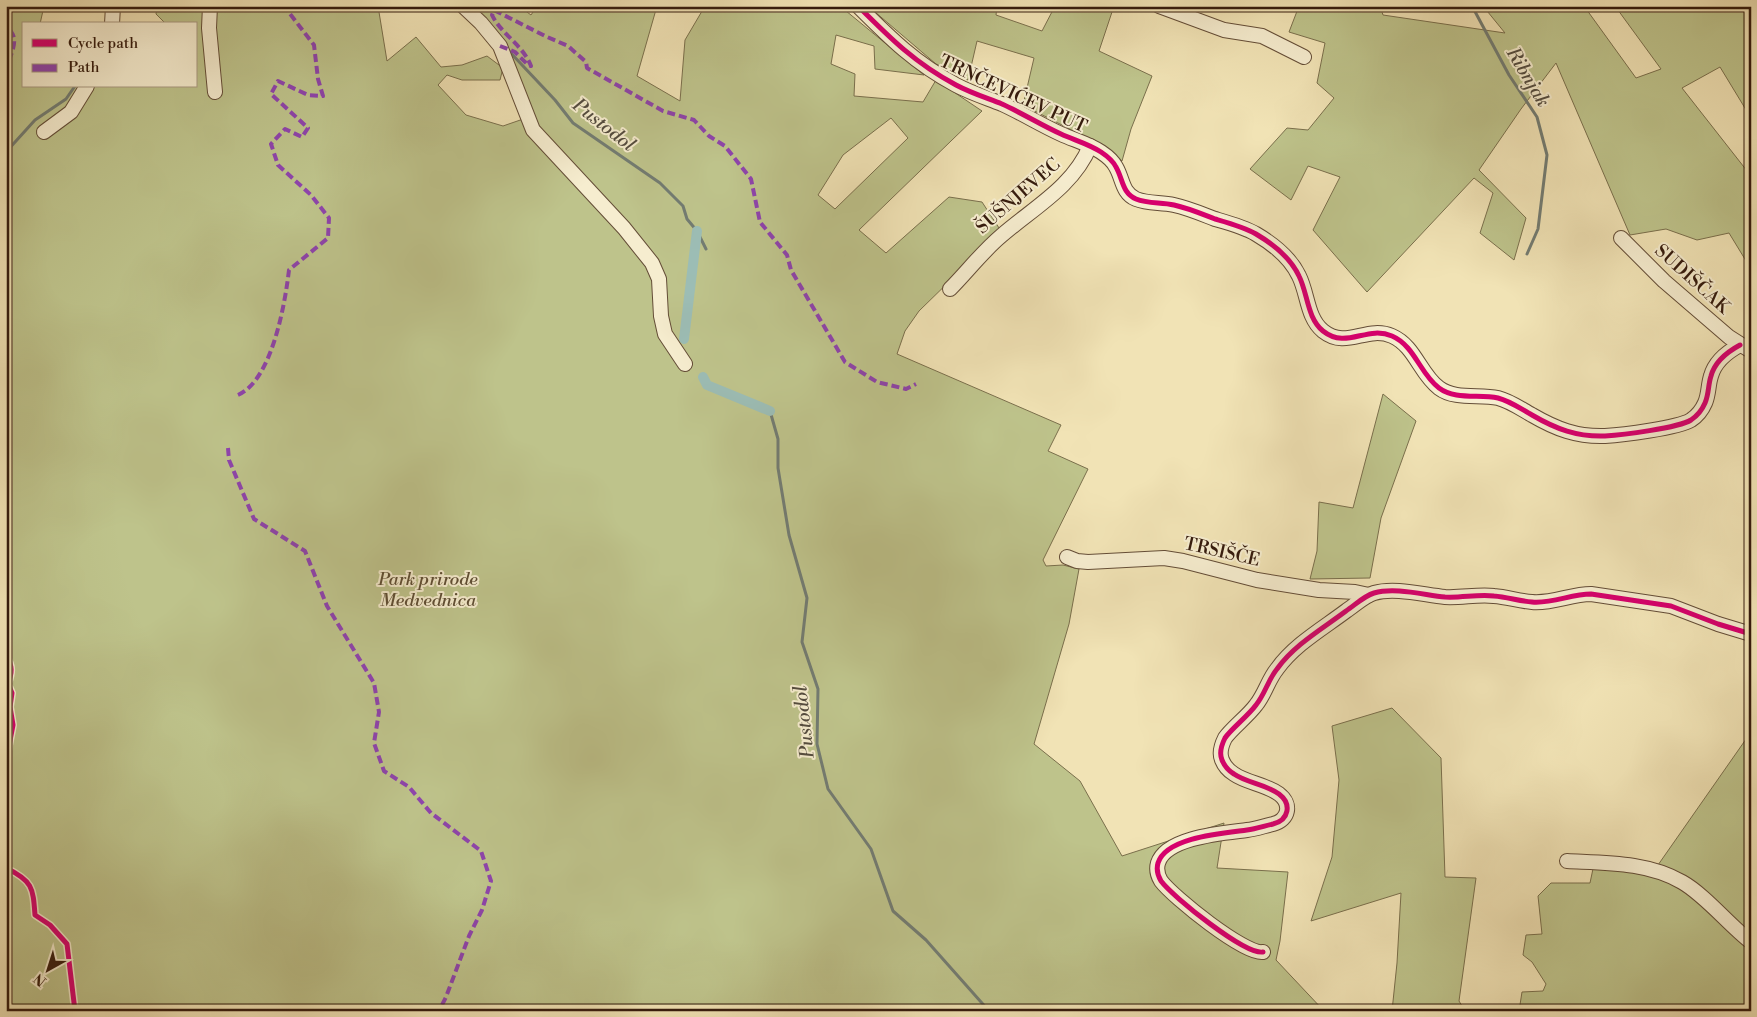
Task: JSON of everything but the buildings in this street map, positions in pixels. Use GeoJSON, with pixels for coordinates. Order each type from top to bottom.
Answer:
{"type":"FeatureCollection","features":[{"type":"Feature","properties":{"kind":"street"},"geometry":{"type":"LineString","coordinates":[[112,22],[113,6]]}},
{"type":"Feature","properties":{"kind":"street"},"geometry":{"type":"LineString","coordinates":[[210,6],[209,28],[216,92]]}},
{"type":"Feature","properties":{"kind":"street"},"geometry":{"type":"LineString","coordinates":[[463,6],[481,23],[500,46],[533,130],[624,228],[652,263],[659,279],[660,316],[665,334],[685,364]]}},
{"type":"Feature","properties":{"kind":"street","name":"TRNČEVIĆEV PUT"},"geometry":{"type":"LineString","coordinates":[[858,6],[899,48],[930,71],[967,91],[1008,107],[1059,133],[1090,146]]}},
{"type":"Feature","properties":{"kind":"street"},"geometry":{"type":"LineString","coordinates":[[1159,6],[1224,30],[1262,36],[1304,57]]}},
{"type":"Feature","properties":{"kind":"street"},"geometry":{"type":"LineString","coordinates":[[44,132],[71,112],[86,88]]}},
{"type":"Feature","properties":{"kind":"street"},"geometry":{"type":"LineString","coordinates":[[1090,146],[1102,152],[1114,163],[1127,194],[1132,197],[1175,205],[1237,225],[1257,234],[1275,248],[1290,262],[1300,276],[1316,322],[1322,330],[1332,336],[1340,339],[1349,339],[1372,332],[1392,336],[1400,340],[1407,347],[1431,380],[1443,391],[1459,395],[1479,395],[1502,399],[1553,427],[1565,431],[1585,436],[1607,436],[1688,422],[1694,418],[1704,405],[1714,367],[1726,354],[1745,348]]}},
{"type":"Feature","properties":{"kind":"street","name":"ŠUŠNJEVEC"},"geometry":{"type":"LineString","coordinates":[[950,289],[986,250],[1065,184],[1082,163],[1090,146]]}},
{"type":"Feature","properties":{"kind":"street","name":"SUDIŠČAK"},"geometry":{"type":"LineString","coordinates":[[1621,238],[1655,274],[1745,348]]}},
{"type":"Feature","properties":{"kind":"street","name":"TRSIŠČE"},"geometry":{"type":"LineString","coordinates":[[1067,558],[1088,562],[1164,558],[1276,583],[1369,595]]}},
{"type":"Feature","properties":{"kind":"street"},"geometry":{"type":"LineString","coordinates":[[1263,952],[1260,953],[1230,938],[1188,906],[1161,881],[1158,875],[1157,864],[1164,853],[1170,848],[1187,841],[1273,824],[1280,822],[1284,818],[1287,806],[1282,796],[1260,784],[1239,777],[1227,768],[1221,756],[1223,743],[1227,736],[1249,715],[1258,703],[1282,662],[1320,628],[1369,595],[1380,592],[1417,592],[1448,597],[1496,596],[1542,602],[1591,594],[1671,606],[1751,634]]}},
{"type":"Feature","properties":{"kind":"street"},"geometry":{"type":"LineString","coordinates":[[1567,861],[1607,862],[1658,871],[1682,882],[1751,942]]}},
{"type":"Feature","properties":{"kind":"green space","name":"Park prirode Medvednica"},"geometry":{"type":"Polygon","coordinates":[[[6,6],[44,6],[40,22],[22,22],[22,88],[198,88],[198,22],[164,22],[156,14],[157,6],[378,6],[387,61],[416,37],[441,67],[462,65],[487,56],[503,68],[500,80],[462,80],[447,75],[438,85],[466,115],[503,126],[529,117],[520,88],[468,6],[519,6],[531,15],[537,6],[657,6],[637,76],[680,101],[685,40],[705,6],[840,6],[924,75],[875,69],[874,46],[836,35],[831,64],[855,74],[854,96],[923,102],[936,80],[982,111],[859,230],[886,253],[949,197],[982,202],[1001,231],[919,311],[905,331],[897,354],[1061,425],[1048,451],[1088,469],[1043,560],[1046,566],[1063,565],[1079,569],[1069,624],[1034,744],[1080,781],[1122,856],[1224,823],[1217,868],[1288,872],[1276,960],[1324,1011],[6,1011],[6,6]],[[891,118],[843,155],[818,195],[835,209],[908,138],[891,118]]]}},
{"type":"Feature","properties":{"kind":"green space"},"geometry":{"type":"Polygon","coordinates":[[[868,6],[997,6],[996,15],[1042,31],[1055,6],[1114,6],[1099,51],[1152,76],[1131,129],[1122,161],[1093,141],[1023,105],[1034,58],[977,41],[968,80],[936,64],[868,6]]]}},
{"type":"Feature","properties":{"kind":"green space"},"geometry":{"type":"Polygon","coordinates":[[[1299,6],[1380,6],[1383,15],[1505,33],[1483,6],[1584,6],[1636,78],[1661,69],[1615,6],[1751,6],[1751,118],[1720,67],[1682,88],[1751,176],[1751,269],[1729,233],[1697,240],[1666,229],[1630,235],[1556,63],[1521,109],[1479,170],[1526,218],[1514,260],[1480,233],[1493,193],[1474,178],[1367,292],[1313,230],[1340,177],[1308,166],[1291,200],[1250,169],[1287,128],[1308,130],[1334,98],[1317,83],[1325,43],[1289,32],[1299,6]]]}},
{"type":"Feature","properties":{"kind":"green space"},"geometry":{"type":"Polygon","coordinates":[[[1383,394],[1416,421],[1381,518],[1370,578],[1310,579],[1317,551],[1319,502],[1353,508],[1383,394]]]}},
{"type":"Feature","properties":{"kind":"green space"},"geometry":{"type":"Polygon","coordinates":[[[1392,708],[1441,758],[1445,877],[1476,878],[1459,1001],[1465,1011],[1392,1011],[1401,893],[1311,921],[1332,857],[1339,780],[1332,726],[1392,708]]]}},
{"type":"Feature","properties":{"kind":"green space"},"geometry":{"type":"Polygon","coordinates":[[[1751,732],[1751,1011],[1519,1011],[1522,992],[1543,991],[1546,984],[1532,962],[1523,955],[1526,935],[1542,934],[1538,896],[1551,883],[1590,883],[1594,864],[1651,875],[1751,732]]]}},
{"type":"Feature","properties":{"kind":"waterway","name":"Ribnjak"},"geometry":{"type":"LineString","coordinates":[[1472,6],[1509,75],[1537,117],[1547,155],[1538,229],[1527,254]]}},
{"type":"Feature","properties":{"kind":"waterway","name":"Pustodol"},"geometry":{"type":"LineString","coordinates":[[507,49],[555,100],[573,123],[660,183],[683,206],[687,219],[697,231],[706,249]]}},
{"type":"Feature","properties":{"kind":"waterway"},"geometry":{"type":"LineString","coordinates":[[6,152],[35,120],[66,99],[74,88]]}},
{"type":"Feature","properties":{"kind":"waterway"},"geometry":{"type":"LineString","coordinates":[[684,339],[697,231]]}},
{"type":"Feature","properties":{"kind":"waterway"},"geometry":{"type":"LineString","coordinates":[[703,377],[707,385],[770,411]]}},
{"type":"Feature","properties":{"kind":"waterway","name":"Pustodol"},"geometry":{"type":"LineString","coordinates":[[770,411],[778,439],[778,468],[789,535],[807,598],[802,642],[818,689],[817,744],[828,789],[871,849],[893,911],[926,940],[989,1011]]}},
{"type":"Feature","properties":{"kind":"marked path"},"geometry":{"type":"LineString","coordinates":[[238,395],[250,387],[260,374],[268,358],[280,321],[289,270],[328,238],[329,218],[311,195],[278,165],[271,144],[285,129],[302,137],[308,128],[271,94],[278,81],[308,95],[323,96],[318,79],[314,45],[284,6]]}},
{"type":"Feature","properties":{"kind":"marked path"},"geometry":{"type":"LineString","coordinates":[[500,46],[515,52],[531,66],[523,52],[496,22],[492,15],[494,10],[568,46],[586,62],[587,68],[663,111],[694,120],[709,136],[725,146],[751,179],[760,222],[787,255],[791,270],[845,362],[877,382],[906,389],[916,384]]}},
{"type":"Feature","properties":{"kind":"marked path"},"geometry":{"type":"LineString","coordinates":[[6,19],[14,39],[6,67]]}},
{"type":"Feature","properties":{"kind":"marked path"},"geometry":{"type":"LineString","coordinates":[[228,448],[229,460],[254,519],[305,551],[327,606],[374,683],[379,712],[374,743],[384,771],[409,787],[431,813],[481,851],[491,881],[482,910],[469,936],[439,1011]]}},
{"type":"Feature","properties":{"kind":"cycle path"},"geometry":{"type":"LineString","coordinates":[[858,6],[904,50],[941,77],[973,93],[1002,104],[1103,154],[1115,165],[1125,189],[1136,199],[1184,208],[1241,227],[1262,238],[1281,252],[1296,270],[1311,313],[1323,331],[1340,338],[1374,333],[1392,336],[1406,346],[1432,382],[1445,392],[1502,399],[1550,424],[1567,431],[1585,435],[1605,436],[1650,431],[1684,423],[1695,417],[1705,403],[1715,366],[1726,354],[1740,345]]}},
{"type":"Feature","properties":{"kind":"cycle path"},"geometry":{"type":"LineString","coordinates":[[1263,952],[1254,950],[1226,935],[1179,899],[1161,881],[1157,868],[1158,863],[1163,854],[1172,847],[1184,842],[1211,835],[1250,830],[1273,824],[1283,819],[1287,811],[1286,802],[1283,798],[1268,788],[1232,773],[1221,757],[1223,743],[1228,734],[1256,705],[1274,673],[1284,660],[1309,638],[1363,598],[1370,594],[1391,591],[1445,597],[1504,597],[1539,602],[1591,594],[1671,606],[1751,634]]}},
{"type":"Feature","properties":{"kind":"cycle path"},"geometry":{"type":"LineString","coordinates":[[6,656],[11,670],[8,684],[12,693],[10,707],[13,725],[6,761]]}},
{"type":"Feature","properties":{"kind":"cycle path"},"geometry":{"type":"LineString","coordinates":[[6,868],[27,881],[32,892],[35,915],[50,925],[67,944],[75,1011]]}}]}
